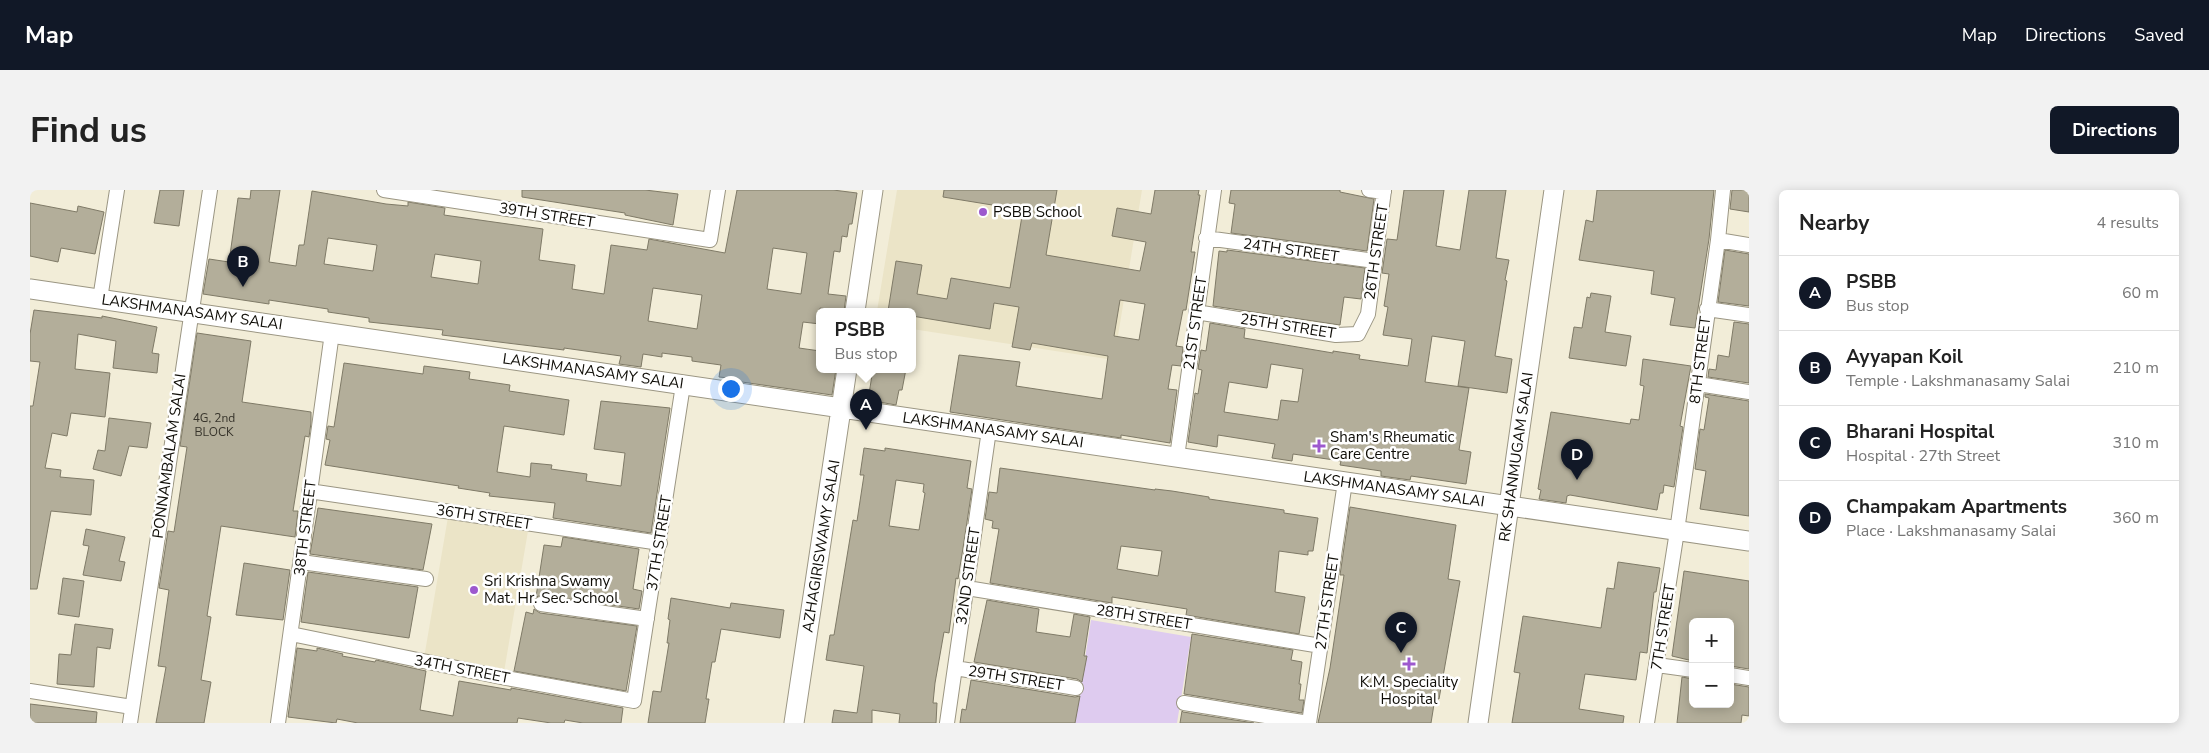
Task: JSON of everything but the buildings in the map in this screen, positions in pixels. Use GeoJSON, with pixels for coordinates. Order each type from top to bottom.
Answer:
{"type":"FeatureCollection","features":[{"type":"Feature","properties":{"kind":"street"},"geometry":{"type":"LineString","coordinates":[[100,299],[117,190]]}},
{"type":"Feature","properties":{"kind":"street","name":"PONNAMBALAM SALAI"},"geometry":{"type":"LineString","coordinates":[[130,723],[190,312],[210,190]]}},
{"type":"Feature","properties":{"kind":"street","name":"39TH STREET"},"geometry":{"type":"LineString","coordinates":[[384,190],[402,191],[710,240],[718,190]]}},
{"type":"Feature","properties":{"kind":"street"},"geometry":{"type":"LineString","coordinates":[[855,308],[873,190]]}},
{"type":"Feature","properties":{"kind":"street","name":"21ST STREET"},"geometry":{"type":"LineString","coordinates":[[1177,457],[1214,190]]}},
{"type":"Feature","properties":{"kind":"street"},"geometry":{"type":"LineString","coordinates":[[1369,190],[1384,191]]}},
{"type":"Feature","properties":{"kind":"street","name":"RK SHANMUGAM SALAI"},"geometry":{"type":"LineString","coordinates":[[1478,723],[1554,190]]}},
{"type":"Feature","properties":{"kind":"street","name":"8TH STREET"},"geometry":{"type":"LineString","coordinates":[[1677,531],[1718,240],[1723,190]]}},
{"type":"Feature","properties":{"kind":"street","name":"26TH STREET"},"geometry":{"type":"LineString","coordinates":[[1368,314],[1384,191]]}},
{"type":"Feature","properties":{"kind":"street","name":"24TH STREET"},"geometry":{"type":"LineString","coordinates":[[1206,238],[1375,261]]}},
{"type":"Feature","properties":{"kind":"street"},"geometry":{"type":"LineString","coordinates":[[1718,240],[1749,245]]}},
{"type":"Feature","properties":{"kind":"street","name":"LAKSHMANASAMY SALAI"},"geometry":{"type":"LineString","coordinates":[[30,288],[1749,541]]}},
{"type":"Feature","properties":{"kind":"street"},"geometry":{"type":"LineString","coordinates":[[1707,309],[1749,315]]}},
{"type":"Feature","properties":{"kind":"street","name":"25TH STREET"},"geometry":{"type":"LineString","coordinates":[[1196,312],[1336,335],[1358,334],[1368,314]]}},
{"type":"Feature","properties":{"kind":"street","name":"38TH STREET"},"geometry":{"type":"LineString","coordinates":[[275,723],[302,562],[309,491],[332,333]]}},
{"type":"Feature","properties":{"kind":"street","name":"AZHAGIRISWAMY SALAI"},"geometry":{"type":"LineString","coordinates":[[794,723],[846,373]]}},
{"type":"Feature","properties":{"kind":"street"},"geometry":{"type":"LineString","coordinates":[[1698,384],[1749,392]]}},
{"type":"Feature","properties":{"kind":"street","name":"37TH STREET"},"geometry":{"type":"LineString","coordinates":[[634,701],[683,385]]}},
{"type":"Feature","properties":{"kind":"street","name":"32ND STREET"},"geometry":{"type":"LineString","coordinates":[[947,723],[989,430]]}},
{"type":"Feature","properties":{"kind":"street","name":"27TH STREET"},"geometry":{"type":"LineString","coordinates":[[1309,723],[1345,482]]}},
{"type":"Feature","properties":{"kind":"street","name":"36TH STREET"},"geometry":{"type":"LineString","coordinates":[[309,491],[660,543]]}},
{"type":"Feature","properties":{"kind":"street","name":"7TH STREET"},"geometry":{"type":"LineString","coordinates":[[1648,723],[1677,531]]}},
{"type":"Feature","properties":{"kind":"street"},"geometry":{"type":"LineString","coordinates":[[302,562],[426,579]]}},
{"type":"Feature","properties":{"kind":"street","name":"28TH STREET"},"geometry":{"type":"LineString","coordinates":[[967,588],[1321,646]]}},
{"type":"Feature","properties":{"kind":"street"},"geometry":{"type":"LineString","coordinates":[[541,604],[648,619]]}},
{"type":"Feature","properties":{"kind":"street","name":"34TH STREET"},"geometry":{"type":"LineString","coordinates":[[291,634],[506,678],[634,701]]}},
{"type":"Feature","properties":{"kind":"street"},"geometry":{"type":"LineString","coordinates":[[1657,665],[1689,669]]}},
{"type":"Feature","properties":{"kind":"street","name":"29TH STREET"},"geometry":{"type":"LineString","coordinates":[[955,668],[1076,688]]}},
{"type":"Feature","properties":{"kind":"street"},"geometry":{"type":"LineString","coordinates":[[1734,676],[1749,678]]}},
{"type":"Feature","properties":{"kind":"street"},"geometry":{"type":"LineString","coordinates":[[30,691],[132,707]]}},
{"type":"Feature","properties":{"kind":"street"},"geometry":{"type":"LineString","coordinates":[[1184,703],[1309,723]]}},
{"type":"Feature","properties":{"kind":"shaded area"},"geometry":{"type":"Polygon","coordinates":[[[897,190],[1142,190],[1114,360],[916,330],[916,308],[877,308],[897,190]]]}},
{"type":"Feature","properties":{"kind":"shaded area"},"geometry":{"type":"Polygon","coordinates":[[[448,517],[528,531],[504,672],[424,658],[448,517]]]}},
{"type":"Feature","properties":{"kind":"shaded area"},"geometry":{"type":"Polygon","coordinates":[[[1091,620],[1191,637],[1177,723],[1075,723],[1091,620]]]}},
{"type":"Feature","properties":{"kind":"place","name":"PSBB School"},"geometry":{"type":"Point","coordinates":[983,212]}},
{"type":"Feature","properties":{"kind":"place","name":"Ayyapan Koil"},"geometry":{"type":"Point","coordinates":[243,287]}},
{"type":"Feature","properties":{"kind":"place","name":"PSBB"},"geometry":{"type":"Point","coordinates":[866,430]}},
{"type":"Feature","properties":{"kind":"place","name":"Sham's Rheumatic Care Centre"},"geometry":{"type":"Point","coordinates":[1319,446]}},
{"type":"Feature","properties":{"kind":"place","name":"Champakam Apartments"},"geometry":{"type":"Point","coordinates":[1577,480]}},
{"type":"Feature","properties":{"kind":"place","name":"Sri Krishna Swamy Mat. Hr. Sec. School"},"geometry":{"type":"Point","coordinates":[474,590]}},
{"type":"Feature","properties":{"kind":"place","name":"Bharani Hospital"},"geometry":{"type":"Point","coordinates":[1401,653]}},
{"type":"Feature","properties":{"kind":"place","name":"K.M. Speciality Hospital"},"geometry":{"type":"Point","coordinates":[1409,664]}}]}
